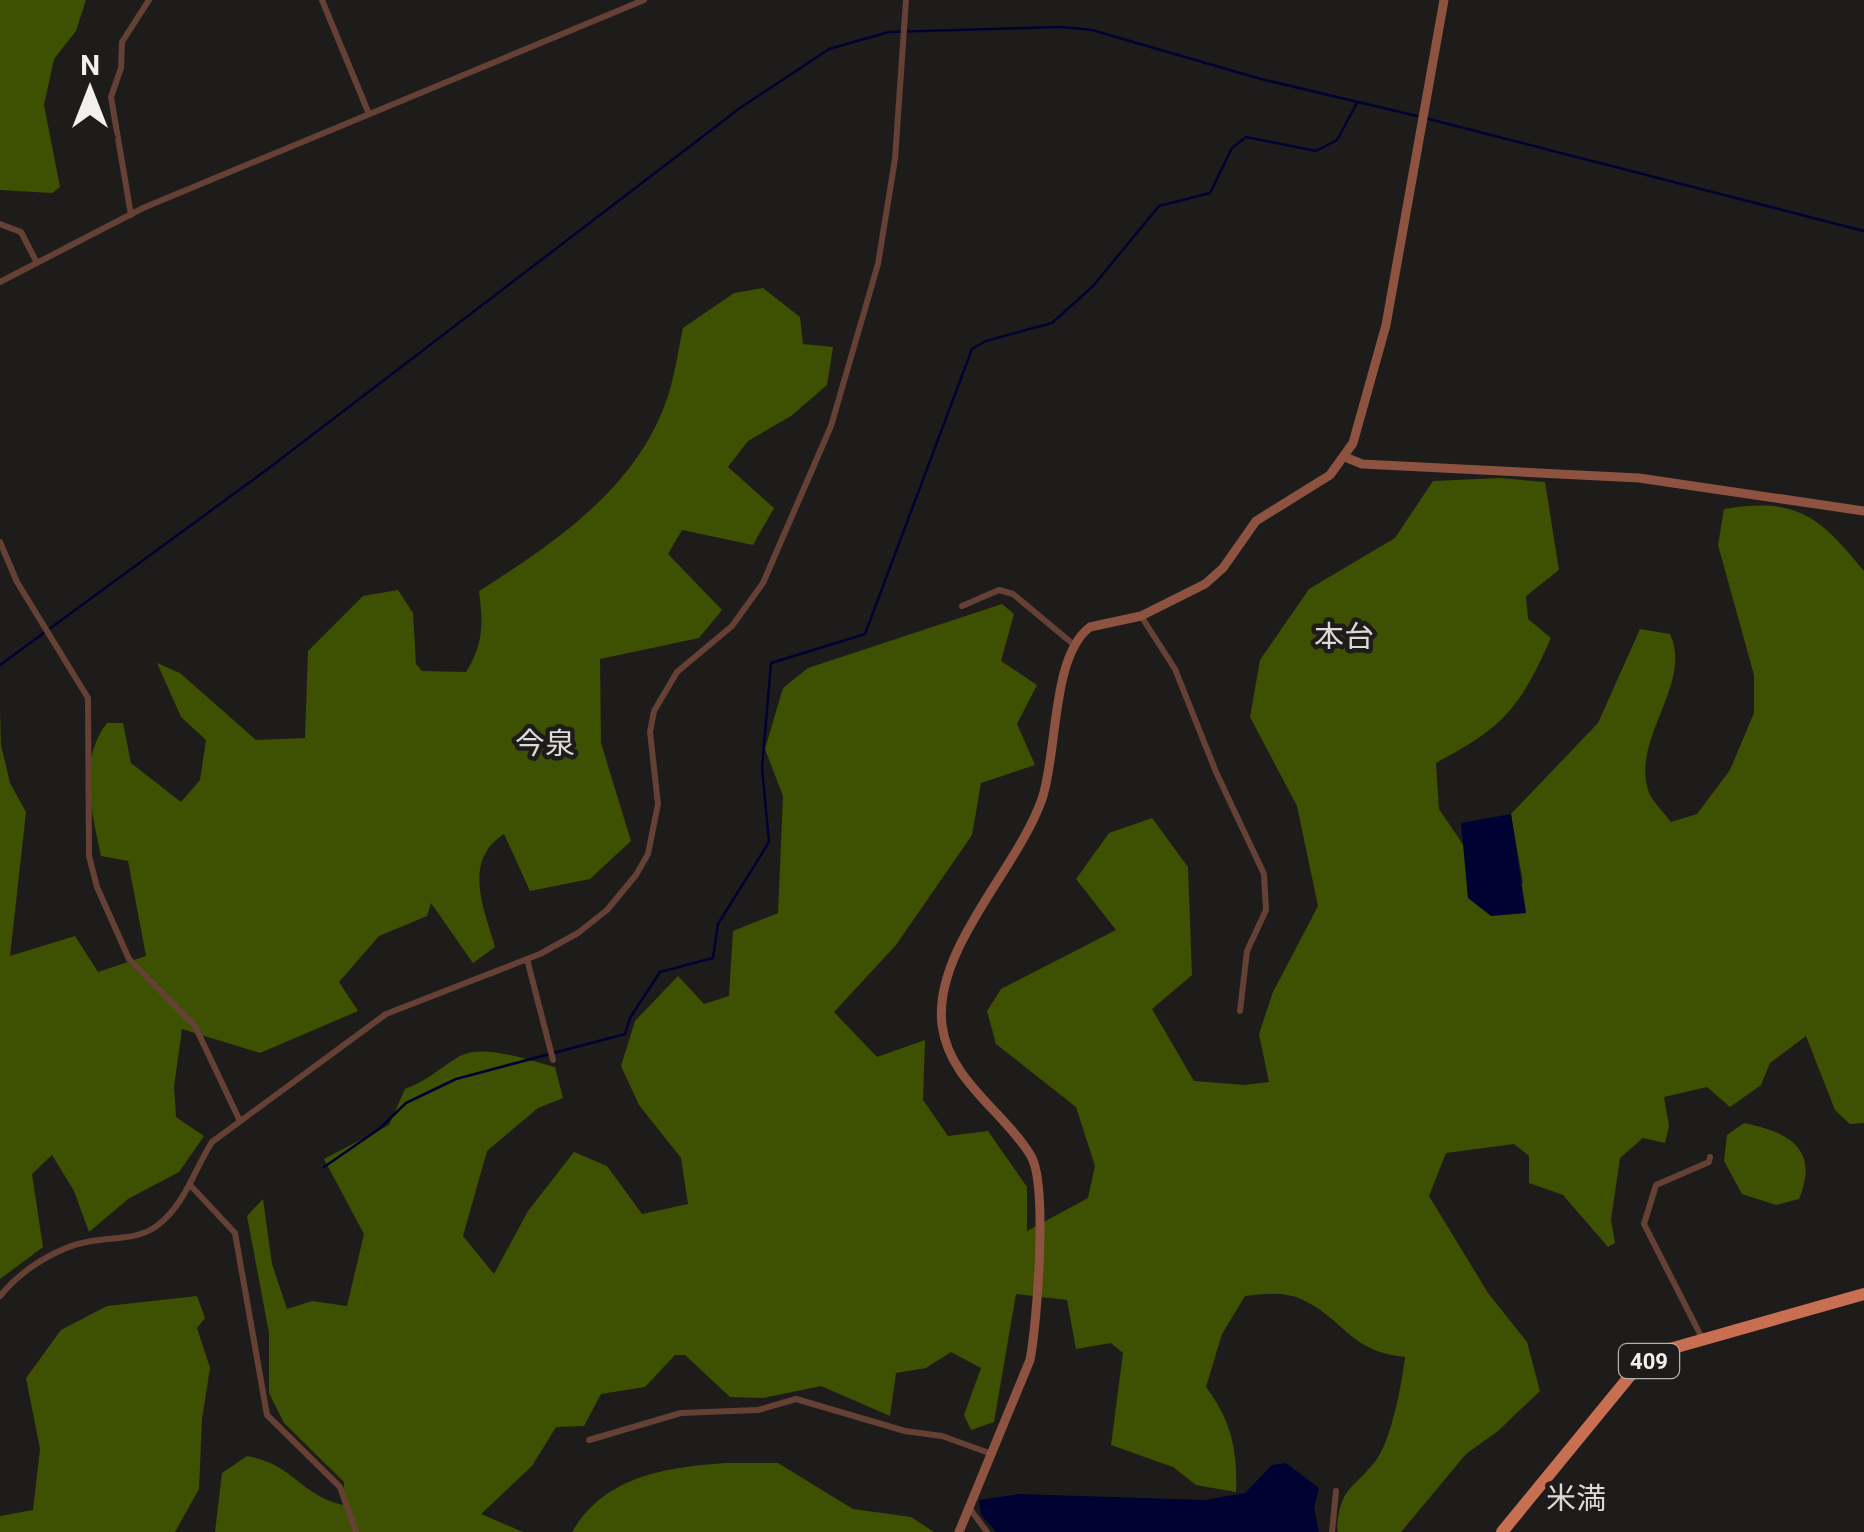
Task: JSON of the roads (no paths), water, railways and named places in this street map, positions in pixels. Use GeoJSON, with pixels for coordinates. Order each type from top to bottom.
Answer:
{"type":"FeatureCollection","features":[{"type":"Feature","properties":{"kind":"highway","name":"409"},"geometry":{"type":"LineString","coordinates":[[1502,1532],[1629,1378],[1658,1352],[1864,1294]]}},
{"type":"Feature","properties":{"kind":"street"},"geometry":{"type":"LineString","coordinates":[[131,215],[111,97],[121,68],[122,42],[149,0]]}},
{"type":"Feature","properties":{"kind":"street"},"geometry":{"type":"LineString","coordinates":[[322,0],[369,114]]}},
{"type":"Feature","properties":{"kind":"street"},"geometry":{"type":"LineString","coordinates":[[0,282],[131,215],[644,0]]}},
{"type":"Feature","properties":{"kind":"street"},"geometry":{"type":"LineString","coordinates":[[0,1296],[34,1265],[62,1251],[155,1228],[191,1186],[196,1166],[212,1142],[239,1120],[386,1014],[527,960],[598,918],[642,865],[658,804],[650,732],[654,711],[677,672],[732,626],[763,583],[820,456],[878,264],[895,160],[906,0]]}},
{"type":"Feature","properties":{"kind":"street"},"geometry":{"type":"LineString","coordinates":[[959,1532],[1030,1360],[1035,1334],[1039,1188],[1031,1156],[960,1072],[948,1048],[942,1026],[943,982],[1042,801],[1073,644],[1090,627],[1141,616],[1205,584],[1222,568],[1256,521],[1316,485],[1344,457],[1381,346],[1428,107],[1444,0]]}},
{"type":"Feature","properties":{"kind":"street"},"geometry":{"type":"LineString","coordinates":[[0,224],[21,232],[37,263]]}},
{"type":"Feature","properties":{"kind":"street"},"geometry":{"type":"LineString","coordinates":[[1344,457],[1362,464],[1658,480],[1864,512]]}},
{"type":"Feature","properties":{"kind":"street"},"geometry":{"type":"LineString","coordinates":[[0,542],[17,582],[88,698],[88,856],[97,887],[129,959],[195,1026],[239,1120]]}},
{"type":"Feature","properties":{"kind":"street"},"geometry":{"type":"LineString","coordinates":[[962,606],[999,590],[1014,594],[1073,644]]}},
{"type":"Feature","properties":{"kind":"street"},"geometry":{"type":"LineString","coordinates":[[1141,616],[1175,669],[1216,772],[1264,874],[1266,910],[1247,951],[1240,1010]]}},
{"type":"Feature","properties":{"kind":"street"},"geometry":{"type":"LineString","coordinates":[[527,960],[553,1060]]}},
{"type":"Feature","properties":{"kind":"street"},"geometry":{"type":"LineString","coordinates":[[1702,1338],[1644,1224],[1656,1185],[1709,1162],[1710,1158]]}},
{"type":"Feature","properties":{"kind":"street"},"geometry":{"type":"LineString","coordinates":[[191,1186],[236,1233],[268,1415],[340,1488],[356,1532]]}},
{"type":"Feature","properties":{"kind":"street"},"geometry":{"type":"LineString","coordinates":[[589,1440],[704,1409],[758,1410],[796,1398],[905,1431],[942,1436],[992,1454]]}},
{"type":"Feature","properties":{"kind":"street"},"geometry":{"type":"LineString","coordinates":[[1332,1532],[1336,1491]]}},
{"type":"Feature","properties":{"kind":"street"},"geometry":{"type":"LineString","coordinates":[[970,1509],[987,1532]]}},
{"type":"Feature","properties":{"kind":"waterway"},"geometry":{"type":"LineString","coordinates":[[0,665],[265,471],[740,108],[829,49],[889,32],[1062,27],[1092,30],[1261,79],[1417,116]]}},
{"type":"Feature","properties":{"kind":"waterway"},"geometry":{"type":"LineString","coordinates":[[324,1167],[379,1129],[406,1103],[456,1079],[625,1034],[630,1018],[660,972],[713,958],[718,924],[769,842],[762,768],[771,663],[865,634],[972,349],[986,341],[1052,323],[1093,286],[1159,206],[1210,193],[1232,148],[1246,137],[1316,151],[1337,140],[1357,103]]}},
{"type":"Feature","properties":{"kind":"waterway"},"geometry":{"type":"LineString","coordinates":[[1425,118],[1864,231]]}},
{"type":"Feature","properties":{"kind":"district","name":"本台"},"geometry":{"type":"Point","coordinates":[1344,636]}},
{"type":"Feature","properties":{"kind":"district","name":"今泉"},"geometry":{"type":"Point","coordinates":[545,743]}},
{"type":"Feature","properties":{"kind":"district","name":"米満"},"geometry":{"type":"Point","coordinates":[1576,1498]}}]}
